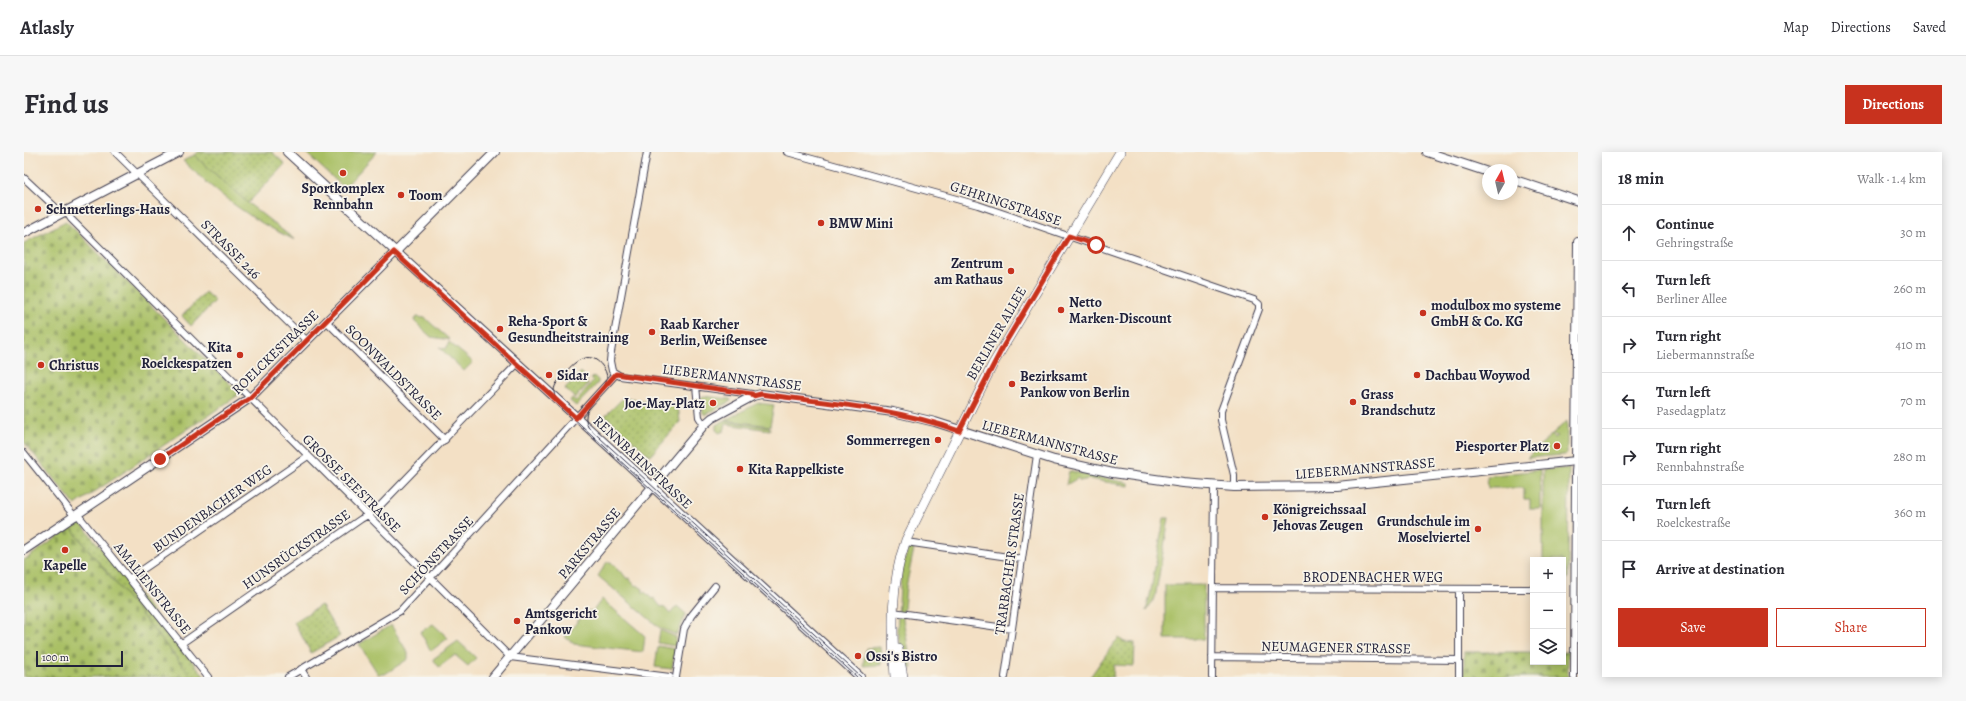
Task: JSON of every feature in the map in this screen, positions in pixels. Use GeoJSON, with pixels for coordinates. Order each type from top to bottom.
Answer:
{"type":"FeatureCollection","features":[{"type":"Feature","properties":{"kind":"main road","name":"BERLINER ALLEE"},"geometry":{"type":"LineString","coordinates":[[895,677],[893,612],[897,574],[906,542],[959,431],[1004,345],[1120,152]]}},
{"type":"Feature","properties":{"kind":"main road","name":"BERLINER ALLEE"},"geometry":{"type":"LineString","coordinates":[[893,629],[903,677]]}},
{"type":"Feature","properties":{"kind":"street","name":"STRASSE 246"},"geometry":{"type":"LineString","coordinates":[[115,152],[307,341]]}},
{"type":"Feature","properties":{"kind":"street"},"geometry":{"type":"LineString","coordinates":[[24,233],[179,152]]}},
{"type":"Feature","properties":{"kind":"street","name":"RENNBAHNSTRASSE"},"geometry":{"type":"LineString","coordinates":[[286,152],[860,677]]}},
{"type":"Feature","properties":{"kind":"street","name":"ROELCKESTRASSE"},"geometry":{"type":"LineString","coordinates":[[24,550],[250,398],[495,152]]}},
{"type":"Feature","properties":{"kind":"street"},"geometry":{"type":"LineString","coordinates":[[616,374],[612,371],[610,360],[647,152]]}},
{"type":"Feature","properties":{"kind":"street","name":"GEHRINGSTRASSE"},"geometry":{"type":"LineString","coordinates":[[787,152],[928,191],[1069,236],[1254,300],[1258,304],[1259,309],[1221,411],[1221,420],[1234,475],[1234,487]]}},
{"type":"Feature","properties":{"kind":"street"},"geometry":{"type":"LineString","coordinates":[[1427,152],[1482,170]]}},
{"type":"Feature","properties":{"kind":"street","name":"GROSSE SEESTRASSE"},"geometry":{"type":"LineString","coordinates":[[24,178],[55,207],[71,219],[510,657]]}},
{"type":"Feature","properties":{"kind":"street"},"geometry":{"type":"LineString","coordinates":[[1518,181],[1578,201]]}},
{"type":"Feature","properties":{"kind":"street"},"geometry":{"type":"LineString","coordinates":[[1574,677],[1578,242]]}},
{"type":"Feature","properties":{"kind":"street","name":"SOONWALDSTRASSE"},"geometry":{"type":"LineString","coordinates":[[326,321],[445,440]]}},
{"type":"Feature","properties":{"kind":"street","name":"HUNSRÜCKSTRASSE"},"geometry":{"type":"LineString","coordinates":[[182,643],[375,511],[517,364]]}},
{"type":"Feature","properties":{"kind":"street","name":"LIEBERMANNSTRASSE"},"geometry":{"type":"LineString","coordinates":[[616,374],[752,394],[753,396],[766,395],[893,412],[935,422],[1037,455],[1119,474],[1214,486],[1298,488],[1344,485],[1577,461]]}},
{"type":"Feature","properties":{"kind":"street","name":"SCHÖNSTRASSE"},"geometry":{"type":"LineString","coordinates":[[288,677],[400,611],[616,374]]}},
{"type":"Feature","properties":{"kind":"street"},"geometry":{"type":"LineString","coordinates":[[696,386],[699,417],[704,425]]}},
{"type":"Feature","properties":{"kind":"street","name":"PARKSTRASSE"},"geometry":{"type":"LineString","coordinates":[[493,677],[704,425],[712,418],[753,396]]}},
{"type":"Feature","properties":{"kind":"street","name":"AMALIENSTRASSE"},"geometry":{"type":"LineString","coordinates":[[24,453],[182,643],[208,677]]}},
{"type":"Feature","properties":{"kind":"street","name":"TRARBACHER STRASSE"},"geometry":{"type":"LineString","coordinates":[[1005,677],[1037,455]]}},
{"type":"Feature","properties":{"kind":"street","name":"BUNDENBACHER WEG"},"geometry":{"type":"LineString","coordinates":[[129,579],[308,456]]}},
{"type":"Feature","properties":{"kind":"street"},"geometry":{"type":"LineString","coordinates":[[1212,677],[1214,486]]}},
{"type":"Feature","properties":{"kind":"street"},"geometry":{"type":"LineString","coordinates":[[906,542],[1022,559]]}},
{"type":"Feature","properties":{"kind":"street"},"geometry":{"type":"LineString","coordinates":[[676,677],[684,629],[691,616],[715,586]]}},
{"type":"Feature","properties":{"kind":"street","name":"BRODENBACHER WEG"},"geometry":{"type":"LineString","coordinates":[[1213,588],[1530,589]]}},
{"type":"Feature","properties":{"kind":"street"},"geometry":{"type":"LineString","coordinates":[[1459,590],[1459,677]]}},
{"type":"Feature","properties":{"kind":"street"},"geometry":{"type":"LineString","coordinates":[[893,612],[1012,629]]}},
{"type":"Feature","properties":{"kind":"street"},"geometry":{"type":"LineString","coordinates":[[510,657],[670,677]]}},
{"type":"Feature","properties":{"kind":"street","name":"NEUMAGENER STRASSE"},"geometry":{"type":"LineString","coordinates":[[1212,657],[1459,660]]}},
{"type":"Feature","properties":{"kind":"street"},"geometry":{"type":"LineString","coordinates":[[301,669],[306,677]]}},
{"type":"Feature","properties":{"kind":"green space"},"geometry":{"type":"Polygon","coordinates":[[[199,152],[272,152],[285,164],[248,203],[194,155],[199,152]]]}},
{"type":"Feature","properties":{"kind":"green space","name":"Sportkomplex Rennbahn"},"geometry":{"type":"Polygon","coordinates":[[[305,152],[377,152],[344,188],[305,152]]]}},
{"type":"Feature","properties":{"kind":"green space"},"geometry":{"type":"Polygon","coordinates":[[[194,155],[248,203],[295,240],[263,224],[222,195],[183,161],[194,155]]]}},
{"type":"Feature","properties":{"kind":"green space"},"geometry":{"type":"Polygon","coordinates":[[[66,221],[240,394],[75,505],[24,442],[24,243],[66,221]]]}},
{"type":"Feature","properties":{"kind":"green space"},"geometry":{"type":"Polygon","coordinates":[[[205,292],[215,301],[191,326],[182,316],[205,292]]]}},
{"type":"Feature","properties":{"kind":"green space"},"geometry":{"type":"Polygon","coordinates":[[[417,317],[425,318],[450,340],[431,337],[414,321],[417,317]]]}},
{"type":"Feature","properties":{"kind":"green space"},"geometry":{"type":"Polygon","coordinates":[[[449,342],[473,362],[464,371],[439,347],[446,349],[449,342]]]}},
{"type":"Feature","properties":{"kind":"green space"},"geometry":{"type":"Polygon","coordinates":[[[581,372],[588,379],[586,382],[588,384],[575,398],[565,389],[581,372]]]}},
{"type":"Feature","properties":{"kind":"green space"},"geometry":{"type":"Polygon","coordinates":[[[594,376],[598,380],[598,383],[576,406],[570,401],[572,398],[576,401],[593,381],[591,379],[594,376]]]}},
{"type":"Feature","properties":{"kind":"green space"},"geometry":{"type":"Polygon","coordinates":[[[701,397],[730,399],[731,401],[705,415],[703,413],[701,397]]]}},
{"type":"Feature","properties":{"kind":"green space"},"geometry":{"type":"Polygon","coordinates":[[[623,398],[678,405],[680,422],[650,456],[605,416],[623,398]]]}},
{"type":"Feature","properties":{"kind":"green space"},"geometry":{"type":"Polygon","coordinates":[[[758,403],[774,405],[770,426],[725,420],[758,403]]]}},
{"type":"Feature","properties":{"kind":"green space"},"geometry":{"type":"Polygon","coordinates":[[[723,421],[770,427],[770,430],[726,424],[724,431],[719,433],[716,430],[716,425],[723,421]]]}},
{"type":"Feature","properties":{"kind":"green space"},"geometry":{"type":"Polygon","coordinates":[[[1567,421],[1567,454],[1527,458],[1551,435],[1554,438],[1557,436],[1552,434],[1567,421]]]}},
{"type":"Feature","properties":{"kind":"green space"},"geometry":{"type":"Polygon","coordinates":[[[1569,468],[1568,578],[1566,578],[1566,557],[1543,557],[1543,470],[1569,468]]]}},
{"type":"Feature","properties":{"kind":"green space"},"geometry":{"type":"Polygon","coordinates":[[[1540,470],[1540,509],[1530,509],[1530,500],[1524,500],[1524,488],[1488,488],[1487,476],[1540,470]]]}},
{"type":"Feature","properties":{"kind":"green space"},"geometry":{"type":"Polygon","coordinates":[[[1069,471],[1129,483],[1129,486],[1089,479],[1080,481],[1078,478],[1066,485],[1069,471]]]}},
{"type":"Feature","properties":{"kind":"green space"},"geometry":{"type":"Polygon","coordinates":[[[1164,518],[1169,518],[1155,598],[1146,611],[1150,595],[1164,518]]]}},
{"type":"Feature","properties":{"kind":"green space"},"geometry":{"type":"Polygon","coordinates":[[[80,522],[205,677],[192,677],[71,528],[80,522]]]}},
{"type":"Feature","properties":{"kind":"green space"},"geometry":{"type":"Polygon","coordinates":[[[71,528],[192,677],[24,677],[24,560],[71,528]]]}},
{"type":"Feature","properties":{"kind":"green space"},"geometry":{"type":"Polygon","coordinates":[[[908,548],[914,549],[906,587],[903,619],[912,668],[906,669],[897,631],[901,574],[908,548]]]}},
{"type":"Feature","properties":{"kind":"green space"},"geometry":{"type":"Polygon","coordinates":[[[607,562],[611,562],[627,579],[629,578],[635,586],[637,585],[643,589],[643,593],[645,592],[652,599],[654,598],[661,607],[663,606],[670,614],[677,606],[686,614],[677,635],[660,628],[598,576],[607,562]]]}},
{"type":"Feature","properties":{"kind":"green space"},"geometry":{"type":"Polygon","coordinates":[[[1165,585],[1204,585],[1204,639],[1165,639],[1165,585]]]}},
{"type":"Feature","properties":{"kind":"green space"},"geometry":{"type":"Polygon","coordinates":[[[602,599],[645,636],[643,652],[574,644],[565,637],[586,611],[593,611],[602,599]]]}},
{"type":"Feature","properties":{"kind":"green space"},"geometry":{"type":"Polygon","coordinates":[[[321,605],[340,636],[311,653],[294,622],[321,605]]]}},
{"type":"Feature","properties":{"kind":"green space"},"geometry":{"type":"Polygon","coordinates":[[[433,624],[448,638],[431,651],[420,632],[433,624]]]}},
{"type":"Feature","properties":{"kind":"green space"},"geometry":{"type":"Polygon","coordinates":[[[391,625],[408,653],[408,659],[385,674],[378,674],[359,644],[391,625]]]}},
{"type":"Feature","properties":{"kind":"green space"},"geometry":{"type":"Polygon","coordinates":[[[660,630],[676,637],[675,646],[658,643],[660,630]]]}},
{"type":"Feature","properties":{"kind":"green space"},"geometry":{"type":"Polygon","coordinates":[[[1119,638],[1124,642],[1135,643],[1134,666],[1114,665],[1113,677],[1090,677],[1114,643],[1119,638]]]}},
{"type":"Feature","properties":{"kind":"green space"},"geometry":{"type":"Polygon","coordinates":[[[458,641],[476,658],[468,666],[455,655],[439,667],[433,659],[458,641]]]}},
{"type":"Feature","properties":{"kind":"green space"},"geometry":{"type":"Polygon","coordinates":[[[658,646],[675,649],[672,669],[655,667],[658,646]]]}},
{"type":"Feature","properties":{"kind":"green space"},"geometry":{"type":"Polygon","coordinates":[[[880,647],[881,665],[863,666],[866,648],[880,647]]]}},
{"type":"Feature","properties":{"kind":"green space"},"geometry":{"type":"Polygon","coordinates":[[[1464,652],[1530,652],[1530,665],[1566,665],[1566,652],[1568,652],[1568,677],[1464,677],[1464,652]]]}},
{"type":"Feature","properties":{"kind":"tram line"},"geometry":{"type":"LineString","coordinates":[[857,677],[559,405],[554,395],[554,391],[557,383],[567,370],[582,359],[592,358],[598,361],[607,375],[606,383],[603,390],[588,410],[586,418],[588,427],[861,677]]}},
{"type":"Feature","properties":{"kind":"place","name":"Sportkomplex Rennbahn"},"geometry":{"type":"Point","coordinates":[343,173]}},
{"type":"Feature","properties":{"kind":"place","name":"Toom"},"geometry":{"type":"Point","coordinates":[401,195]}},
{"type":"Feature","properties":{"kind":"place","name":"Schmetterlings-Haus"},"geometry":{"type":"Point","coordinates":[38,209]}},
{"type":"Feature","properties":{"kind":"place","name":"BMW Mini"},"geometry":{"type":"Point","coordinates":[821,223]}},
{"type":"Feature","properties":{"kind":"place","name":"Zentrum am Rathaus"},"geometry":{"type":"Point","coordinates":[1011,271]}},
{"type":"Feature","properties":{"kind":"place","name":"Netto Marken-Discount"},"geometry":{"type":"Point","coordinates":[1061,310]}},
{"type":"Feature","properties":{"kind":"place","name":"modulbox mo systeme GmbH & Co. KG"},"geometry":{"type":"Point","coordinates":[1423,313]}},
{"type":"Feature","properties":{"kind":"place","name":"Reha-Sport & Gesundheitstraining"},"geometry":{"type":"Point","coordinates":[500,329]}},
{"type":"Feature","properties":{"kind":"place","name":"Raab Karcher Berlin, Weißensee"},"geometry":{"type":"Point","coordinates":[652,332]}},
{"type":"Feature","properties":{"kind":"place","name":"Kita Roelckespatzen"},"geometry":{"type":"Point","coordinates":[240,355]}},
{"type":"Feature","properties":{"kind":"place","name":"Christus"},"geometry":{"type":"Point","coordinates":[41,365]}},
{"type":"Feature","properties":{"kind":"place","name":"Sidar"},"geometry":{"type":"Point","coordinates":[549,375]}},
{"type":"Feature","properties":{"kind":"place","name":"Dachbau Woywod"},"geometry":{"type":"Point","coordinates":[1417,375]}},
{"type":"Feature","properties":{"kind":"place","name":"Bezirksamt Pankow von Berlin"},"geometry":{"type":"Point","coordinates":[1012,384]}},
{"type":"Feature","properties":{"kind":"place","name":"Grass Brandschutz"},"geometry":{"type":"Point","coordinates":[1353,402]}},
{"type":"Feature","properties":{"kind":"place","name":"Joe-May-Platz"},"geometry":{"type":"Point","coordinates":[713,403]}},
{"type":"Feature","properties":{"kind":"place","name":"Sommerregen"},"geometry":{"type":"Point","coordinates":[938,440]}},
{"type":"Feature","properties":{"kind":"place","name":"Piesporter Platz"},"geometry":{"type":"Point","coordinates":[1557,446]}},
{"type":"Feature","properties":{"kind":"place","name":"Kita Rappelkiste"},"geometry":{"type":"Point","coordinates":[740,469]}},
{"type":"Feature","properties":{"kind":"place","name":"Königreichssaal Jehovas Zeugen"},"geometry":{"type":"Point","coordinates":[1265,517]}},
{"type":"Feature","properties":{"kind":"place","name":"Grundschule im Moselviertel"},"geometry":{"type":"Point","coordinates":[1478,529]}},
{"type":"Feature","properties":{"kind":"place","name":"Kapelle"},"geometry":{"type":"Point","coordinates":[65,550]}},
{"type":"Feature","properties":{"kind":"place","name":"Amtsgericht Pankow"},"geometry":{"type":"Point","coordinates":[517,621]}},
{"type":"Feature","properties":{"kind":"place","name":"Ossi's Bistro"},"geometry":{"type":"Point","coordinates":[858,656]}},
{"type":"Feature","properties":{"kind":"route"},"geometry":{"type":"LineString","coordinates":[[160,459],[250,398],[394,252],[576,418],[614,379],[616,374],[620,376],[736,391],[752,394],[753,396],[761,394],[893,412],[935,422],[959,431],[1004,345],[1069,236],[1096,245]]}}]}
